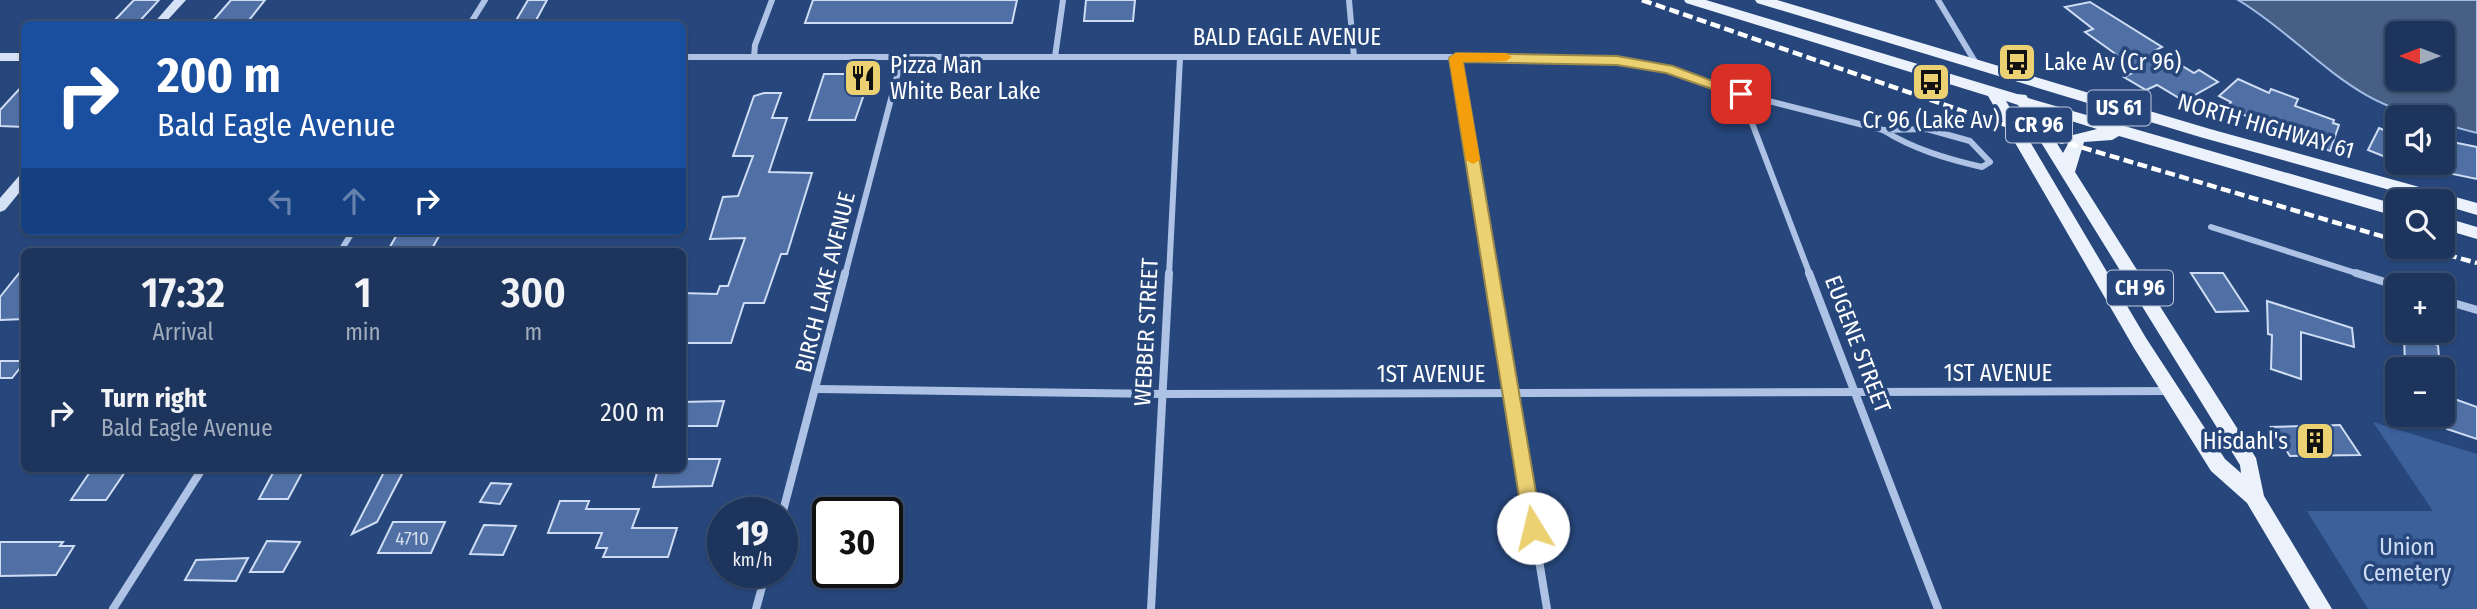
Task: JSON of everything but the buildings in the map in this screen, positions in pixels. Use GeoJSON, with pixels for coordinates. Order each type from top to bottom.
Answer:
{"type":"FeatureCollection","features":[{"type":"Feature","properties":{"kind":"main road","name":"NORTH HIGHWAY 61"},"geometry":{"type":"LineString","coordinates":[[1691,0],[2150,140],[2385,207]]}},
{"type":"Feature","properties":{"kind":"main road","name":"NORTH HIGHWAY 61"},"geometry":{"type":"LineString","coordinates":[[1762,0],[2477,209]]}},
{"type":"Feature","properties":{"kind":"main road","name":"CH 96"},"geometry":{"type":"LineString","coordinates":[[1977,65],[2043,181],[2171,391],[2218,465],[2254,497],[2321,609]]}},
{"type":"Feature","properties":{"kind":"main road","name":"CR 96"},"geometry":{"type":"LineString","coordinates":[[2001,72],[2071,175]]}},
{"type":"Feature","properties":{"kind":"main road"},"geometry":{"type":"LineString","coordinates":[[2071,175],[2072,146],[2081,136],[2106,134],[2150,140]]}},
{"type":"Feature","properties":{"kind":"main road","name":"CH 96"},"geometry":{"type":"LineString","coordinates":[[2071,175],[2249,464],[2254,497]]}},
{"type":"Feature","properties":{"kind":"main road"},"geometry":{"type":"LineString","coordinates":[[2455,227],[2477,233]]}},
{"type":"Feature","properties":{"kind":"street"},"geometry":{"type":"LineString","coordinates":[[161,21],[180,0]]}},
{"type":"Feature","properties":{"kind":"street"},"geometry":{"type":"LineString","coordinates":[[472,21],[485,0]]}},
{"type":"Feature","properties":{"kind":"street"},"geometry":{"type":"LineString","coordinates":[[754,57],[755,45],[772,0]]}},
{"type":"Feature","properties":{"kind":"street"},"geometry":{"type":"LineString","coordinates":[[1055,57],[1063,0]]}},
{"type":"Feature","properties":{"kind":"street"},"geometry":{"type":"LineString","coordinates":[[1349,0],[1354,58]]}},
{"type":"Feature","properties":{"kind":"street"},"geometry":{"type":"LineString","coordinates":[[1938,0],[1977,65]]}},
{"type":"Feature","properties":{"kind":"street"},"geometry":{"type":"LineString","coordinates":[[0,57],[21,57]]}},
{"type":"Feature","properties":{"kind":"street","name":"BALD EAGLE AVENUE"},"geometry":{"type":"LineString","coordinates":[[686,57],[1617,60],[1668,69],[1741,94],[1883,130],[1935,128],[1958,136],[1984,151],[1990,162],[1982,167],[1961,162],[1905,144],[1883,130]]}},
{"type":"Feature","properties":{"kind":"street","name":"BIRCH LAKE AVENUE"},"geometry":{"type":"LineString","coordinates":[[787,497],[818,389],[902,58]]}},
{"type":"Feature","properties":{"kind":"street","name":"WEBBER STREET"},"geometry":{"type":"LineString","coordinates":[[1151,609],[1180,58]]}},
{"type":"Feature","properties":{"kind":"street"},"geometry":{"type":"LineString","coordinates":[[1456,58],[1547,609]]}},
{"type":"Feature","properties":{"kind":"street","name":"EUGENE STREET"},"geometry":{"type":"LineString","coordinates":[[1741,94],[1938,609]]}},
{"type":"Feature","properties":{"kind":"street"},"geometry":{"type":"LineString","coordinates":[[0,207],[21,182]]}},
{"type":"Feature","properties":{"kind":"street"},"geometry":{"type":"LineString","coordinates":[[2211,227],[2385,282]]}},
{"type":"Feature","properties":{"kind":"street"},"geometry":{"type":"LineString","coordinates":[[2455,304],[2477,310]]}},
{"type":"Feature","properties":{"kind":"street","name":"1ST AVENUE"},"geometry":{"type":"LineString","coordinates":[[818,389],[1161,394],[2171,391]]}},
{"type":"Feature","properties":{"kind":"street"},"geometry":{"type":"LineString","coordinates":[[113,609],[200,472]]}},
{"type":"Feature","properties":{"kind":"street"},"geometry":{"type":"LineString","coordinates":[[756,609],[762,588]]}},
{"type":"Feature","properties":{"kind":"green space","name":"Union Cemetery"},"geometry":{"type":"Polygon","coordinates":[[[2373,422],[2477,454],[2477,609],[2368,609],[2307,511],[2433,511],[2373,422]]]}},
{"type":"Feature","properties":{"kind":"shaded area"},"geometry":{"type":"Polygon","coordinates":[[[2238,0],[2477,0],[2477,133],[2455,127],[2455,105],[2388,105],[2359,91],[2238,0]]]}},
{"type":"Feature","properties":{"kind":"railway"},"geometry":{"type":"LineString","coordinates":[[1642,0],[1986,119],[2385,237]]}},
{"type":"Feature","properties":{"kind":"railway"},"geometry":{"type":"LineString","coordinates":[[2455,257],[2477,263]]}},
{"type":"Feature","properties":{"kind":"slow traffic"},"geometry":{"type":"LineString","coordinates":[[1473,160],[1456,58],[1506,57]]}},
{"type":"Feature","properties":{"kind":"place","name":"Lake Av (Cr 96)"},"geometry":{"type":"Point","coordinates":[2017,62]}},
{"type":"Feature","properties":{"kind":"place","name":"Pizza Man White Bear Lake"},"geometry":{"type":"Point","coordinates":[863,78]}},
{"type":"Feature","properties":{"kind":"place","name":"Cr 96 (Lake Av)"},"geometry":{"type":"Point","coordinates":[1931,82]}},
{"type":"Feature","properties":{"kind":"place","name":"Hisdahl's"},"geometry":{"type":"Point","coordinates":[2315,441]}},
{"type":"Feature","properties":{"kind":"route"},"geometry":{"type":"LineString","coordinates":[[1533,528],[1456,58],[1617,60],[1668,69],[1741,94]]}}]}
